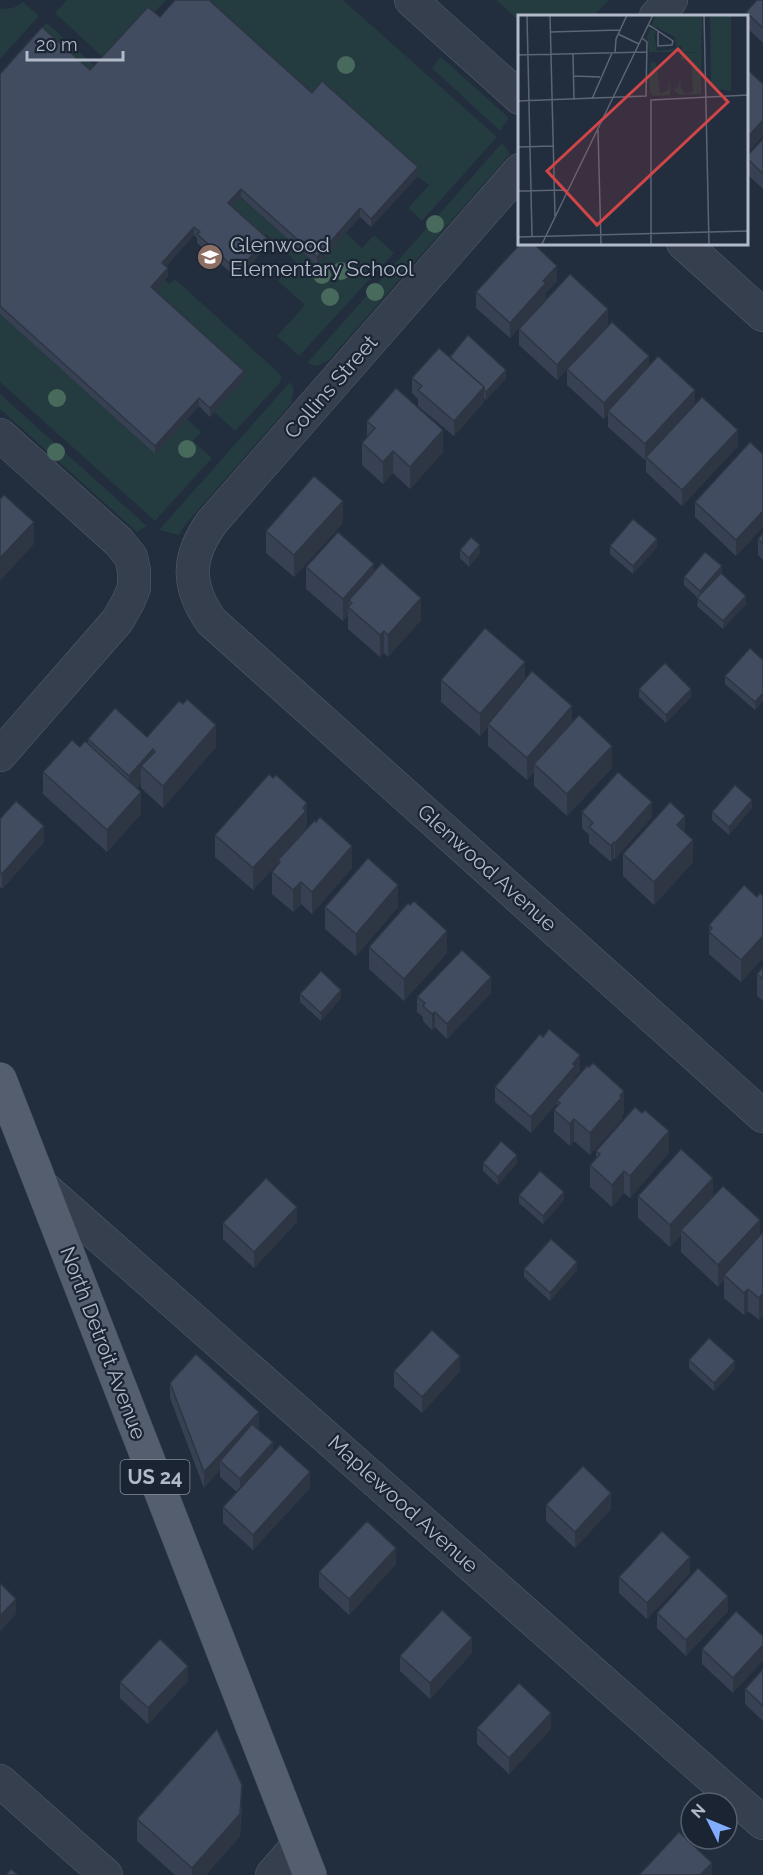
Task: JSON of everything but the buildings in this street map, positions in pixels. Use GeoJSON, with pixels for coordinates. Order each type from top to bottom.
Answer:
{"type":"FeatureCollection","features":[{"type":"Feature","properties":{"kind":"main road","name":"North Detroit Avenue"},"geometry":{"type":"LineString","coordinates":[[0,1079],[310,1875]]}},
{"type":"Feature","properties":{"kind":"street"},"geometry":{"type":"LineString","coordinates":[[411,0],[518,96]]}},
{"type":"Feature","properties":{"kind":"street"},"geometry":{"type":"LineString","coordinates":[[657,15],[670,0]]}},
{"type":"Feature","properties":{"kind":"street","name":"Collins Street"},"geometry":{"type":"LineString","coordinates":[[211,621],[198,597],[192,577],[194,555],[204,533],[518,172]]}},
{"type":"Feature","properties":{"kind":"street"},"geometry":{"type":"LineString","coordinates":[[684,244],[763,315]]}},
{"type":"Feature","properties":{"kind":"street"},"geometry":{"type":"LineString","coordinates":[[0,435],[119,542],[131,557],[134,571],[134,588],[118,620],[0,755]]}},
{"type":"Feature","properties":{"kind":"street","name":"Glenwood Avenue"},"geometry":{"type":"LineString","coordinates":[[211,621],[763,1116]]}},
{"type":"Feature","properties":{"kind":"street","name":"Maplewood Avenue"},"geometry":{"type":"LineString","coordinates":[[42,1186],[763,1823]]}},
{"type":"Feature","properties":{"kind":"street"},"geometry":{"type":"LineString","coordinates":[[0,1781],[106,1875]]}},
{"type":"Feature","properties":{"kind":"street"},"geometry":{"type":"LineString","coordinates":[[272,1875],[298,1845]]}},
{"type":"Feature","properties":{"kind":"green space"},"geometry":{"type":"Polygon","coordinates":[[[67,0],[166,0],[107,61],[55,13],[67,0]]]}},
{"type":"Feature","properties":{"kind":"green space"},"geometry":{"type":"Polygon","coordinates":[[[200,0],[343,0],[497,137],[422,221],[408,208],[429,185],[312,101],[200,0]]]}},
{"type":"Feature","properties":{"kind":"green space"},"geometry":{"type":"Polygon","coordinates":[[[496,0],[609,0],[594,15],[518,15],[518,20],[496,0]]]}},
{"type":"Feature","properties":{"kind":"green space"},"geometry":{"type":"Polygon","coordinates":[[[23,2],[39,16],[0,59],[0,9],[13,8],[23,2]]]}},
{"type":"Feature","properties":{"kind":"green space"},"geometry":{"type":"Polygon","coordinates":[[[47,23],[94,65],[86,74],[0,75],[47,23]]]}},
{"type":"Feature","properties":{"kind":"green space"},"geometry":{"type":"Polygon","coordinates":[[[441,57],[509,118],[500,131],[432,68],[441,57]]]}},
{"type":"Feature","properties":{"kind":"green space"},"geometry":{"type":"Polygon","coordinates":[[[502,143],[510,154],[329,360],[317,366],[307,363],[502,143]]]}},
{"type":"Feature","properties":{"kind":"green space"},"geometry":{"type":"Polygon","coordinates":[[[241,197],[317,265],[346,233],[362,248],[374,235],[394,253],[299,356],[277,336],[305,305],[278,281],[295,261],[266,234],[260,240],[228,211],[241,197]]]}},
{"type":"Feature","properties":{"kind":"green space"},"geometry":{"type":"Polygon","coordinates":[[[164,279],[169,284],[175,279],[282,376],[279,384],[235,431],[214,412],[244,379],[151,295],[164,279]]]}},
{"type":"Feature","properties":{"kind":"green space"},"geometry":{"type":"Polygon","coordinates":[[[0,314],[155,454],[187,419],[201,432],[193,441],[212,458],[155,521],[0,382],[0,314]]]}},
{"type":"Feature","properties":{"kind":"green space"},"geometry":{"type":"Polygon","coordinates":[[[290,382],[294,389],[291,404],[185,525],[179,535],[159,530],[290,382]]]}},
{"type":"Feature","properties":{"kind":"green space"},"geometry":{"type":"Polygon","coordinates":[[[0,394],[147,526],[137,532],[0,409],[0,394]]]}},
{"type":"Feature","properties":{"kind":"place","name":"Glenwood Elementary School"},"geometry":{"type":"Point","coordinates":[210,257]}}]}
